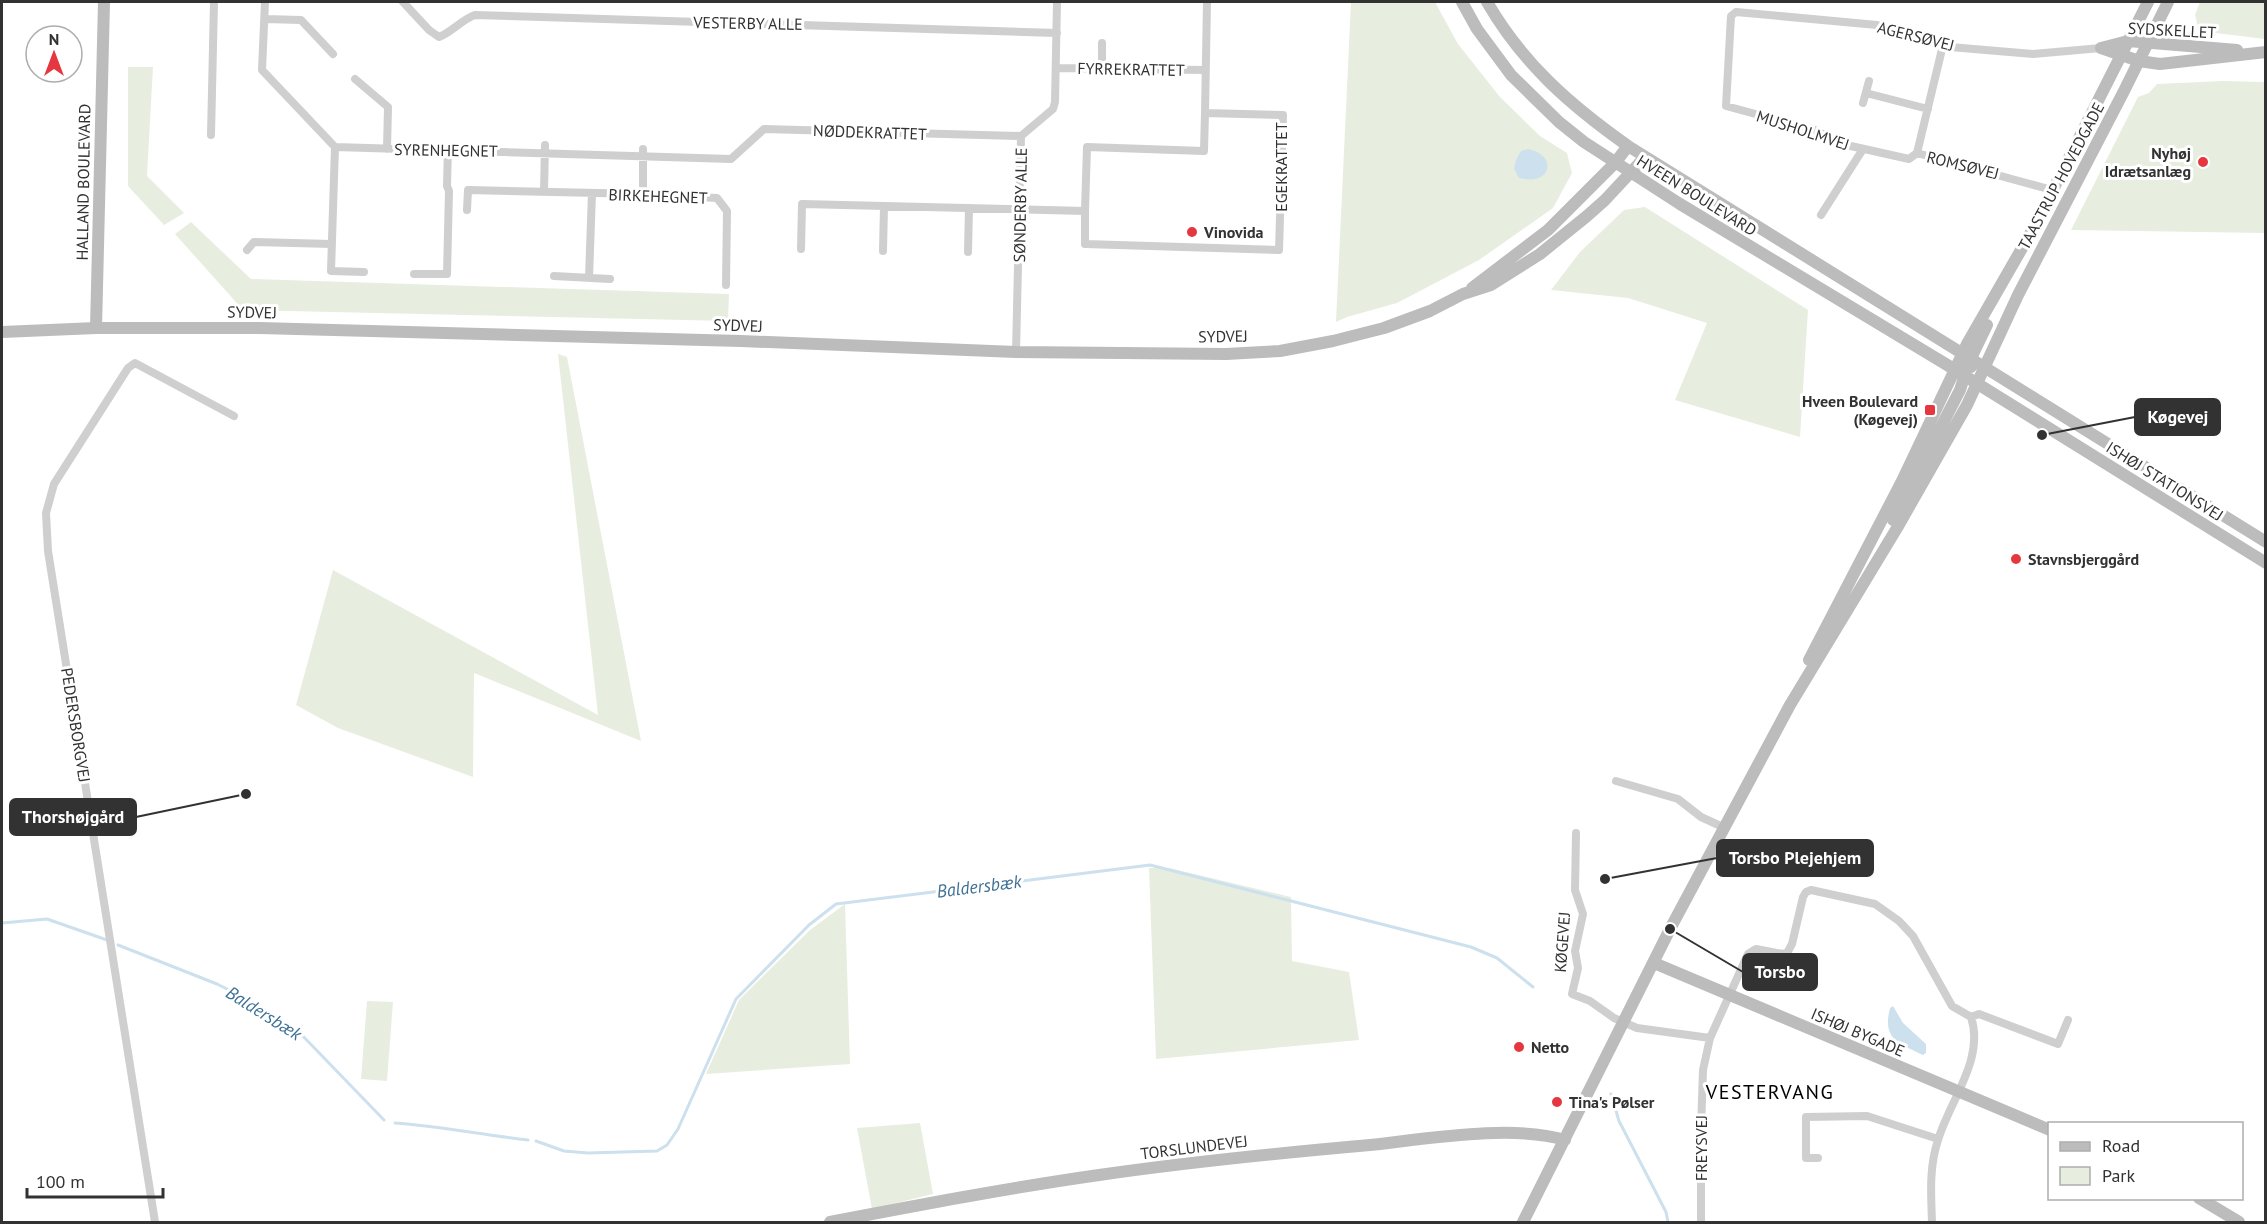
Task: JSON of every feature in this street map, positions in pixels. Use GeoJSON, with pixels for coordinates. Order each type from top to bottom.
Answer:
{"type":"FeatureCollection","features":[{"type":"Feature","properties":{"kind":"street","name":"HALLAND BOULEVARD"},"geometry":{"type":"LineString","coordinates":[[96,328],[104,2]]}},
{"type":"Feature","properties":{"kind":"street"},"geometry":{"type":"LineString","coordinates":[[211,135],[214,2]]}},
{"type":"Feature","properties":{"kind":"street"},"geometry":{"type":"LineString","coordinates":[[265,2],[262,69],[335,147],[331,271],[364,272]]}},
{"type":"Feature","properties":{"kind":"street","name":"VESTERBY ALLE"},"geometry":{"type":"LineString","coordinates":[[403,2],[429,30],[439,37],[463,19],[475,15],[1057,33]]}},
{"type":"Feature","properties":{"kind":"street","name":"SØNDERBY ALLE"},"geometry":{"type":"LineString","coordinates":[[1016,352],[1021,136],[1053,108],[1055,102],[1058,2]]}},
{"type":"Feature","properties":{"kind":"street","name":"FYRREKRATTET"},"geometry":{"type":"LineString","coordinates":[[1204,113],[1207,2]]}},
{"type":"Feature","properties":{"kind":"street","name":"HVEEN BOULEVARD"},"geometry":{"type":"LineString","coordinates":[[1462,2],[1498,59],[1532,98],[1559,122],[1631,174],[1960,374]]}},
{"type":"Feature","properties":{"kind":"street","name":"HVEEN BOULEVARD"},"geometry":{"type":"LineString","coordinates":[[1487,2],[1514,43],[1548,82],[1573,106],[1645,157],[1967,356]]}},
{"type":"Feature","properties":{"kind":"street","name":"TAASTRUP HOVEDGADE"},"geometry":{"type":"LineString","coordinates":[[1967,356],[2148,2]]}},
{"type":"Feature","properties":{"kind":"street","name":"TAASTRUP HOVEDGADE"},"geometry":{"type":"LineString","coordinates":[[1985,367],[2018,295],[2168,2]]}},
{"type":"Feature","properties":{"kind":"street","name":"AGERSØVEJ"},"geometry":{"type":"LineString","coordinates":[[1731,16],[1736,12],[1877,25],[1943,45],[2033,54],[2101,48]]}},
{"type":"Feature","properties":{"kind":"street","name":"MUSHOLMVEJ"},"geometry":{"type":"LineString","coordinates":[[1731,16],[1726,106],[1815,130],[1842,144],[1909,159],[1917,153]]}},
{"type":"Feature","properties":{"kind":"street"},"geometry":{"type":"LineString","coordinates":[[265,19],[301,20],[333,54]]}},
{"type":"Feature","properties":{"kind":"street","name":"SYDSKELLET"},"geometry":{"type":"LineString","coordinates":[[2101,48],[2128,41],[2265,52]]}},
{"type":"Feature","properties":{"kind":"street"},"geometry":{"type":"LineString","coordinates":[[1102,43],[1102,69]]}},
{"type":"Feature","properties":{"kind":"street","name":"ROMSØVEJ"},"geometry":{"type":"LineString","coordinates":[[1943,45],[1917,153],[2052,190]]}},
{"type":"Feature","properties":{"kind":"street","name":"SYDSKELLET"},"geometry":{"type":"LineString","coordinates":[[2101,48],[2139,61],[2160,64],[2265,52]]}},
{"type":"Feature","properties":{"kind":"street","name":"FYRREKRATTET"},"geometry":{"type":"LineString","coordinates":[[1056,68],[1205,70]]}},
{"type":"Feature","properties":{"kind":"street"},"geometry":{"type":"LineString","coordinates":[[355,79],[388,106],[387,149]]}},
{"type":"Feature","properties":{"kind":"street"},"geometry":{"type":"LineString","coordinates":[[1863,103],[1869,81]]}},
{"type":"Feature","properties":{"kind":"street"},"geometry":{"type":"LineString","coordinates":[[1866,93],[1928,109]]}},
{"type":"Feature","properties":{"kind":"street","name":"EGEKRATTET"},"geometry":{"type":"LineString","coordinates":[[1204,113],[1283,116],[1280,250],[1085,244],[1086,211],[1087,147],[1203,151],[1204,113]]}},
{"type":"Feature","properties":{"kind":"street","name":"NØDDEKRATTET"},"geometry":{"type":"LineString","coordinates":[[731,159],[764,129],[1021,136]]}},
{"type":"Feature","properties":{"kind":"street","name":"SYDVEJ"},"geometry":{"type":"LineString","coordinates":[[1463,294],[1548,230],[1615,163],[1628,146]]}},
{"type":"Feature","properties":{"kind":"street","name":"SYRENHEGNET"},"geometry":{"type":"LineString","coordinates":[[335,147],[545,149],[643,152],[731,159]]}},
{"type":"Feature","properties":{"kind":"street"},"geometry":{"type":"LineString","coordinates":[[414,274],[447,274],[448,147]]}},
{"type":"Feature","properties":{"kind":"street","name":"MUSHOLMVEJ"},"geometry":{"type":"LineString","coordinates":[[1821,215],[1863,148]]}},
{"type":"Feature","properties":{"kind":"street"},"geometry":{"type":"LineString","coordinates":[[544,191],[545,149]]}},
{"type":"Feature","properties":{"kind":"street"},"geometry":{"type":"LineString","coordinates":[[643,152],[643,194]]}},
{"type":"Feature","properties":{"kind":"street","name":"SYDVEJ"},"geometry":{"type":"LineString","coordinates":[[2,332],[96,328],[282,329],[741,341],[1016,352],[1226,354],[1281,351],[1384,328],[1430,311],[1463,294],[1491,285],[1540,254],[1599,206],[1645,157]]}},
{"type":"Feature","properties":{"kind":"street","name":"BIRKEHEGNET"},"geometry":{"type":"LineString","coordinates":[[467,210],[468,190],[717,198],[727,211],[726,285]]}},
{"type":"Feature","properties":{"kind":"street"},"geometry":{"type":"LineString","coordinates":[[589,278],[592,193]]}},
{"type":"Feature","properties":{"kind":"street"},"geometry":{"type":"LineString","coordinates":[[801,249],[802,204],[1086,211]]}},
{"type":"Feature","properties":{"kind":"street"},"geometry":{"type":"LineString","coordinates":[[883,251],[884,206]]}},
{"type":"Feature","properties":{"kind":"street"},"geometry":{"type":"LineString","coordinates":[[968,252],[969,208]]}},
{"type":"Feature","properties":{"kind":"street"},"geometry":{"type":"LineString","coordinates":[[247,250],[254,243],[332,244]]}},
{"type":"Feature","properties":{"kind":"street"},"geometry":{"type":"LineString","coordinates":[[554,276],[610,279]]}},
{"type":"Feature","properties":{"kind":"street"},"geometry":{"type":"LineString","coordinates":[[1967,356],[1972,378],[1977,384]]}},
{"type":"Feature","properties":{"kind":"street"},"geometry":{"type":"LineString","coordinates":[[1875,564],[1890,525],[1967,356]]}},
{"type":"Feature","properties":{"kind":"street","name":"ISHØJ STATIONSVEJ"},"geometry":{"type":"LineString","coordinates":[[1967,356],[2265,542]]}},
{"type":"Feature","properties":{"kind":"street","name":"PEDERSBORGVEJ"},"geometry":{"type":"LineString","coordinates":[[155,1222],[48,551],[46,513],[54,484],[128,368],[135,363],[234,416]]}},
{"type":"Feature","properties":{"kind":"street"},"geometry":{"type":"LineString","coordinates":[[1523,1222],[1654,963],[1790,705],[1949,437],[1985,367]]}},
{"type":"Feature","properties":{"kind":"street"},"geometry":{"type":"LineString","coordinates":[[1790,705],[1807,663],[1960,374]]}},
{"type":"Feature","properties":{"kind":"street","name":"ISHØJ STATIONSVEJ"},"geometry":{"type":"LineString","coordinates":[[1960,374],[2265,563]]}},
{"type":"Feature","properties":{"kind":"street"},"geometry":{"type":"LineString","coordinates":[[1616,781],[1678,800],[1701,817],[1725,828]]}},
{"type":"Feature","properties":{"kind":"street","name":"KØGEVEJ"},"geometry":{"type":"LineString","coordinates":[[1576,833],[1575,890],[1583,914],[1575,951],[1578,968],[1572,994],[1590,1000],[1614,1018],[1625,1023]]}},
{"type":"Feature","properties":{"kind":"street","name":"FREYSVEJ"},"geometry":{"type":"LineString","coordinates":[[1701,1222],[1701,1089],[1710,1038],[1748,954],[1764,949],[1787,953],[1792,944],[1806,892],[1811,890],[1875,904],[1899,921],[1913,936],[1952,1006],[1971,1017]]}},
{"type":"Feature","properties":{"kind":"street","name":"ISHØJ BYGADE"},"geometry":{"type":"LineString","coordinates":[[1654,963],[2048,1130]]}},
{"type":"Feature","properties":{"kind":"street"},"geometry":{"type":"LineString","coordinates":[[1932,1222],[1930,1184],[1938,1139],[1972,1059],[1974,1027],[1971,1017],[1978,1014],[2058,1044],[2068,1020]]}},
{"type":"Feature","properties":{"kind":"street"},"geometry":{"type":"LineString","coordinates":[[1625,1023],[1646,1030],[1710,1038]]}},
{"type":"Feature","properties":{"kind":"street"},"geometry":{"type":"LineString","coordinates":[[1818,1158],[1806,1158],[1806,1117],[1867,1116],[1938,1139]]}},
{"type":"Feature","properties":{"kind":"street","name":"TORSLUNDEVEJ"},"geometry":{"type":"LineString","coordinates":[[830,1222],[1033,1185],[1236,1158],[1479,1135],[1548,1135],[1565,1140]]}},
{"type":"Feature","properties":{"kind":"street"},"geometry":{"type":"LineString","coordinates":[[2202,1200],[2239,1222]]}},
{"type":"Feature","properties":{"kind":"green space"},"geometry":{"type":"Polygon","coordinates":[[[1351,2],[1435,2],[1458,44],[1500,97],[1540,136],[1567,153],[1572,173],[1553,208],[1479,260],[1397,303],[1336,322],[1351,2]]]}},
{"type":"Feature","properties":{"kind":"green space"},"geometry":{"type":"Polygon","coordinates":[[[2200,2],[2265,2],[2265,39],[2199,31],[2195,15],[2200,2]]]}},
{"type":"Feature","properties":{"kind":"green space"},"geometry":{"type":"Polygon","coordinates":[[[128,67],[153,67],[147,176],[184,213],[164,225],[128,186],[128,67]]]}},
{"type":"Feature","properties":{"kind":"green space","name":"Nyhøj Idrætsanlæg"},"geometry":{"type":"Polygon","coordinates":[[[2265,82],[2265,233],[2071,230],[2138,97],[2149,93],[2157,84],[2265,82]]]}},
{"type":"Feature","properties":{"kind":"green space"},"geometry":{"type":"Polygon","coordinates":[[[1645,207],[1808,310],[1800,437],[1675,400],[1707,323],[1628,298],[1551,290],[1580,252],[1624,210],[1645,207]]]}},
{"type":"Feature","properties":{"kind":"green space"},"geometry":{"type":"Polygon","coordinates":[[[191,222],[251,279],[729,294],[728,321],[243,310],[175,234],[191,222]]]}},
{"type":"Feature","properties":{"kind":"green space"},"geometry":{"type":"Polygon","coordinates":[[[558,354],[567,357],[641,741],[474,673],[473,777],[338,728],[296,705],[333,570],[598,715],[558,354]]]}},
{"type":"Feature","properties":{"kind":"green space"},"geometry":{"type":"Polygon","coordinates":[[[1149,868],[1169,868],[1291,897],[1292,961],[1349,972],[1359,1040],[1156,1059],[1149,868]]]}},
{"type":"Feature","properties":{"kind":"green space"},"geometry":{"type":"Polygon","coordinates":[[[845,904],[850,1064],[706,1074],[739,1000],[810,930],[845,904]]]}},
{"type":"Feature","properties":{"kind":"green space"},"geometry":{"type":"Polygon","coordinates":[[[367,1001],[393,1002],[387,1081],[361,1079],[367,1001]]]}},
{"type":"Feature","properties":{"kind":"green space"},"geometry":{"type":"Polygon","coordinates":[[[920,1123],[933,1194],[872,1209],[857,1128],[920,1123]]]}},
{"type":"Feature","properties":{"kind":"water"},"geometry":{"type":"Polygon","coordinates":[[[1528,149],[1538,152],[1547,163],[1544,174],[1530,180],[1519,178],[1514,169],[1521,151],[1528,149]]]}},
{"type":"Feature","properties":{"kind":"water"},"geometry":{"type":"Polygon","coordinates":[[[1893,1006],[1903,1023],[1926,1044],[1926,1053],[1923,1055],[1899,1043],[1890,1033],[1888,1018],[1890,1008],[1893,1006]]]}},
{"type":"Feature","properties":{"kind":"waterway","name":"Baldersbæk"},"geometry":{"type":"LineString","coordinates":[[536,1141],[564,1151],[588,1153],[657,1151],[667,1145],[678,1129],[736,999],[809,925],[836,904],[1150,865],[1471,947],[1497,958],[1533,987]]}},
{"type":"Feature","properties":{"kind":"waterway","name":"Baldersbæk"},"geometry":{"type":"LineString","coordinates":[[2,923],[47,919],[107,940]]}},
{"type":"Feature","properties":{"kind":"waterway","name":"Baldersbæk"},"geometry":{"type":"LineString","coordinates":[[118,945],[217,984],[251,1001],[297,1030],[384,1120]]}},
{"type":"Feature","properties":{"kind":"waterway","name":"Baldersbæk"},"geometry":{"type":"LineString","coordinates":[[1611,1094],[1619,1121],[1666,1212],[1668,1222]]}},
{"type":"Feature","properties":{"kind":"waterway","name":"Baldersbæk"},"geometry":{"type":"LineString","coordinates":[[395,1123],[528,1140]]}},
{"type":"Feature","properties":{"kind":"place","name":"Nyhøj Idrætsanlæg"},"geometry":{"type":"Point","coordinates":[2203,162]}},
{"type":"Feature","properties":{"kind":"place","name":"Vinovida"},"geometry":{"type":"Point","coordinates":[1192,232]}},
{"type":"Feature","properties":{"kind":"place","name":"Hveen Boulevard (Køgevej)"},"geometry":{"type":"Point","coordinates":[1930,410]}},
{"type":"Feature","properties":{"kind":"place","name":"Køgevej"},"geometry":{"type":"Point","coordinates":[2042,435]}},
{"type":"Feature","properties":{"kind":"place","name":"Stavnsbjerggård"},"geometry":{"type":"Point","coordinates":[2016,559]}},
{"type":"Feature","properties":{"kind":"place","name":"Thorshøjgård"},"geometry":{"type":"Point","coordinates":[246,794]}},
{"type":"Feature","properties":{"kind":"place","name":"Torsbo Plejehjem"},"geometry":{"type":"Point","coordinates":[1605,879]}},
{"type":"Feature","properties":{"kind":"place","name":"Torsbo"},"geometry":{"type":"Point","coordinates":[1670,929]}},
{"type":"Feature","properties":{"kind":"place","name":"Netto"},"geometry":{"type":"Point","coordinates":[1519,1047]}},
{"type":"Feature","properties":{"kind":"place","name":"Tina's Pølser"},"geometry":{"type":"Point","coordinates":[1557,1102]}},
{"type":"Feature","properties":{"kind":"district","name":"VESTERVANG"},"geometry":{"type":"Point","coordinates":[1770,1092]}}]}
